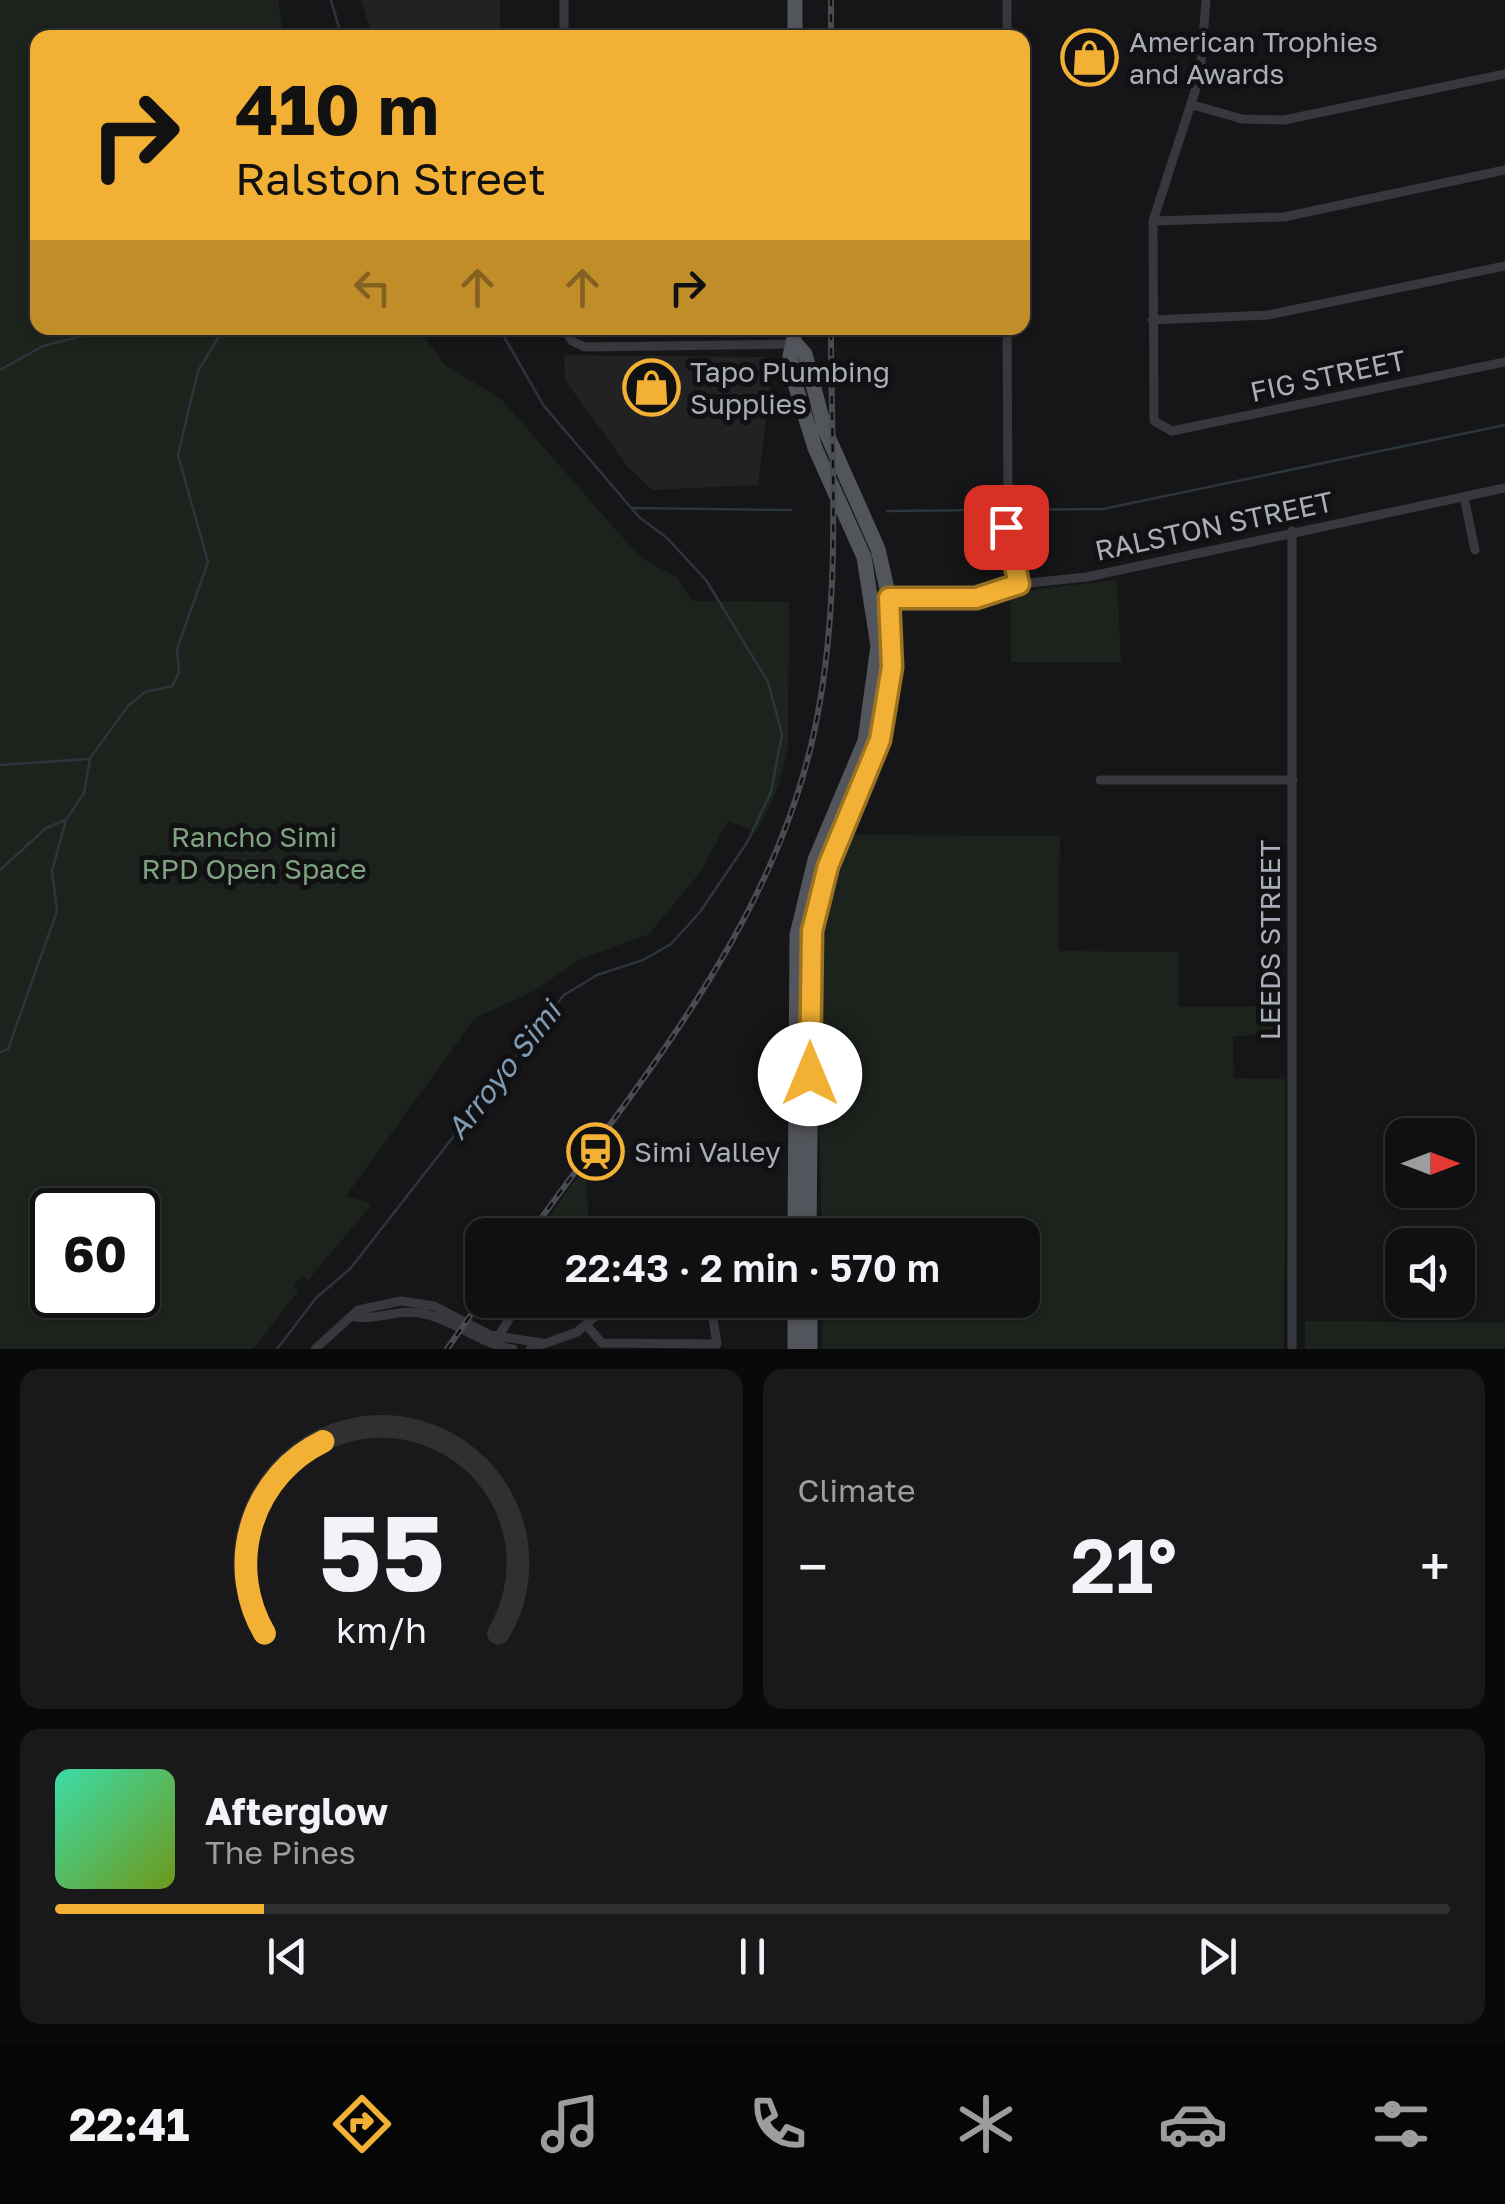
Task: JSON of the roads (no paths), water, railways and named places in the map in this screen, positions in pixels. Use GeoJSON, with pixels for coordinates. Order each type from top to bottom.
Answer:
{"type":"FeatureCollection","features":[{"type":"Feature","properties":{"kind":"main road"},"geometry":{"type":"LineString","coordinates":[[795,0],[795,30]]}},
{"type":"Feature","properties":{"kind":"main road"},"geometry":{"type":"LineString","coordinates":[[796,336],[790,356],[802,410],[881,599],[870,719],[855,770],[815,860],[796,935],[802,1218]]}},
{"type":"Feature","properties":{"kind":"main road"},"geometry":{"type":"LineString","coordinates":[[795,1318],[795,1349]]}},
{"type":"Feature","properties":{"kind":"main road"},"geometry":{"type":"LineString","coordinates":[[810,1318],[810,1349]]}},
{"type":"Feature","properties":{"kind":"street"},"geometry":{"type":"LineString","coordinates":[[564,0],[564,30]]}},
{"type":"Feature","properties":{"kind":"street"},"geometry":{"type":"LineString","coordinates":[[1006,0],[1007,30]]}},
{"type":"Feature","properties":{"kind":"street"},"geometry":{"type":"LineString","coordinates":[[1206,0],[1204,48],[1193,105],[1153,220],[1152,320],[1268,315],[1505,266]]}},
{"type":"Feature","properties":{"kind":"street"},"geometry":{"type":"LineString","coordinates":[[1193,105],[1242,118],[1284,120],[1505,74]]}},
{"type":"Feature","properties":{"kind":"street"},"geometry":{"type":"LineString","coordinates":[[1153,220],[1284,217],[1505,170]]}},
{"type":"Feature","properties":{"kind":"street","name":"FIG STREET"},"geometry":{"type":"LineString","coordinates":[[1152,320],[1152,415],[1161,428],[1172,432],[1505,362]]}},
{"type":"Feature","properties":{"kind":"street"},"geometry":{"type":"LineString","coordinates":[[568,335],[584,347],[768,348],[796,336]]}},
{"type":"Feature","properties":{"kind":"street"},"geometry":{"type":"LineString","coordinates":[[1008,335],[1008,496]]}},
{"type":"Feature","properties":{"kind":"street","name":"RALSTON STREET"},"geometry":{"type":"LineString","coordinates":[[881,599],[976,598],[1019,584],[1087,577],[1505,488]]}},
{"type":"Feature","properties":{"kind":"street"},"geometry":{"type":"LineString","coordinates":[[1464,497],[1474,550]]}},
{"type":"Feature","properties":{"kind":"street"},"geometry":{"type":"LineString","coordinates":[[1006,527],[1019,584]]}},
{"type":"Feature","properties":{"kind":"street","name":"LEEDS STREET"},"geometry":{"type":"LineString","coordinates":[[1292,531],[1292,1349]]}},
{"type":"Feature","properties":{"kind":"street"},"geometry":{"type":"LineString","coordinates":[[1100,780],[1293,780]]}},
{"type":"Feature","properties":{"kind":"street"},"geometry":{"type":"LineString","coordinates":[[315,1349],[355,1317],[358,1310],[376,1304],[425,1304],[498,1337],[542,1344]]}},
{"type":"Feature","properties":{"kind":"street"},"geometry":{"type":"LineString","coordinates":[[355,1317],[413,1311],[441,1319],[488,1344],[513,1349]]}},
{"type":"Feature","properties":{"kind":"street"},"geometry":{"type":"LineString","coordinates":[[498,1337],[509,1318]]}},
{"type":"Feature","properties":{"kind":"street"},"geometry":{"type":"LineString","coordinates":[[530,1349],[587,1326],[595,1318]]}},
{"type":"Feature","properties":{"kind":"street"},"geometry":{"type":"LineString","coordinates":[[587,1326],[602,1344],[717,1344],[713,1318]]}},
{"type":"Feature","properties":{"kind":"waterway","name":"Arroyo Simi"},"geometry":{"type":"LineString","coordinates":[[331,0],[340,30]]}},
{"type":"Feature","properties":{"kind":"waterway"},"geometry":{"type":"LineString","coordinates":[[0,370],[43,346],[86,335]]}},
{"type":"Feature","properties":{"kind":"waterway"},"geometry":{"type":"LineString","coordinates":[[0,870],[46,828],[66,820],[84,793],[90,758],[128,706],[145,692],[172,686],[179,673],[177,649],[208,562],[178,455],[198,371],[220,335]]}},
{"type":"Feature","properties":{"kind":"waterway","name":"Arroyo Simi"},"geometry":{"type":"LineString","coordinates":[[277,1349],[316,1298],[350,1269],[564,995],[597,975],[643,960],[671,944],[700,912],[748,841],[771,792],[782,734],[768,682],[706,580],[667,538],[639,517],[544,406],[503,335]]}},
{"type":"Feature","properties":{"kind":"waterway"},"geometry":{"type":"LineString","coordinates":[[887,511],[1103,509],[1505,425]]}},
{"type":"Feature","properties":{"kind":"waterway"},"geometry":{"type":"LineString","coordinates":[[632,508],[791,510]]}},
{"type":"Feature","properties":{"kind":"waterway"},"geometry":{"type":"LineString","coordinates":[[0,765],[88,759]]}},
{"type":"Feature","properties":{"kind":"waterway"},"geometry":{"type":"LineString","coordinates":[[0,1052],[8,1049],[57,911],[52,871],[66,820]]}},
{"type":"Feature","properties":{"kind":"railway"},"geometry":{"type":"LineString","coordinates":[[831,0],[831,30]]}},
{"type":"Feature","properties":{"kind":"railway"},"geometry":{"type":"LineString","coordinates":[[541,1218],[697,1000],[767,873],[793,807],[813,737],[828,636],[833,533],[831,335]]}},
{"type":"Feature","properties":{"kind":"railway"},"geometry":{"type":"LineString","coordinates":[[447,1349],[469,1318]]}},
{"type":"Feature","properties":{"kind":"place","name":"American Trophies and Awards"},"geometry":{"type":"Point","coordinates":[1090,58]}},
{"type":"Feature","properties":{"kind":"place","name":"Tapo Plumbing Supplies"},"geometry":{"type":"Point","coordinates":[651,388]}},
{"type":"Feature","properties":{"kind":"place","name":"Simi Valley"},"geometry":{"type":"Point","coordinates":[595,1152]}},
{"type":"Feature","properties":{"kind":"park label","name":"Rancho Simi RPD Open Space"},"geometry":{"type":"Point","coordinates":[254,853]}}]}
